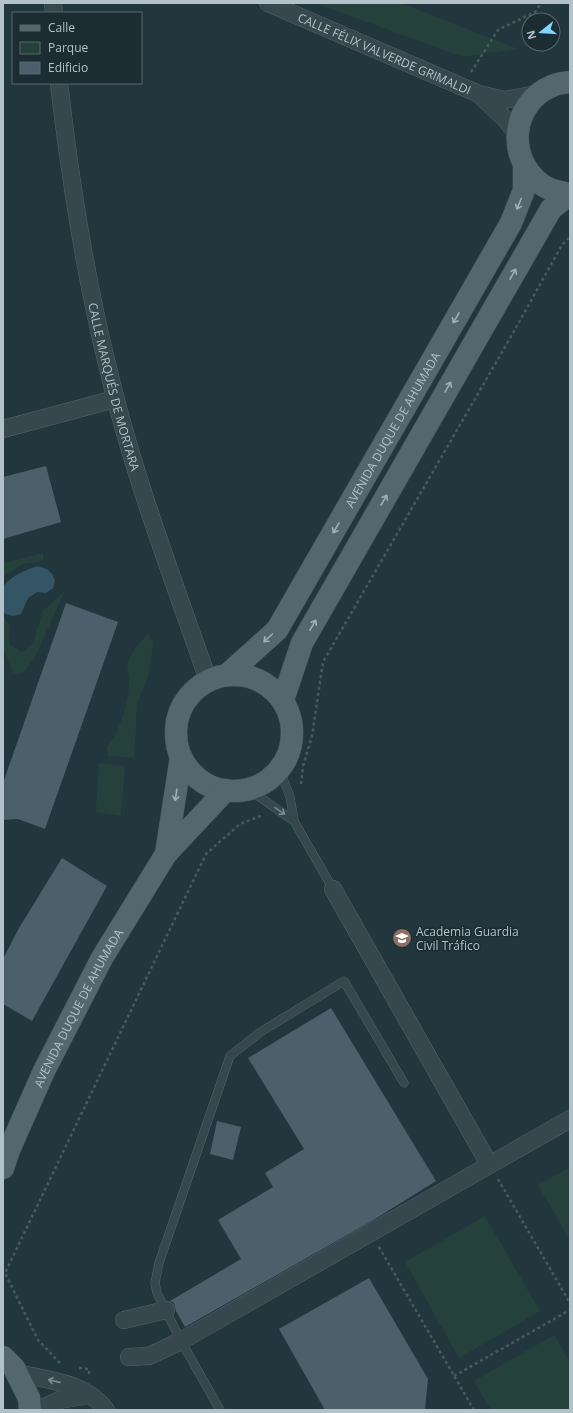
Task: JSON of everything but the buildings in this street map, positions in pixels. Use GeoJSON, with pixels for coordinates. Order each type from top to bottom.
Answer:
{"type":"FeatureCollection","features":[{"type":"Feature","properties":{"kind":"main road"},"geometry":{"type":"LineString","coordinates":[[570,82],[550,86],[537,94],[527,106],[520,118],[517,133],[518,148],[524,166],[530,174],[542,185],[554,191],[570,194]]}},
{"type":"Feature","properties":{"kind":"main road","name":"AVENIDA DUQUE DE AHUMADA"},"geometry":{"type":"LineString","coordinates":[[218,677],[277,630],[511,223],[524,190],[524,166]]}},
{"type":"Feature","properties":{"kind":"main road"},"geometry":{"type":"LineString","coordinates":[[283,700],[302,643],[551,209],[570,194]]}},
{"type":"Feature","properties":{"kind":"main road"},"geometry":{"type":"LineString","coordinates":[[218,677],[251,677],[269,686],[283,700],[291,721],[292,740],[286,760],[269,780],[248,789],[226,790],[207,784],[193,774],[181,757],[176,736],[178,716],[190,694],[218,677]]}},
{"type":"Feature","properties":{"kind":"main road","name":"AVENIDA DUQUE DE AHUMADA"},"geometry":{"type":"LineString","coordinates":[[166,854],[181,757]]}},
{"type":"Feature","properties":{"kind":"main road","name":"AVENIDA DUQUE DE AHUMADA"},"geometry":{"type":"LineString","coordinates":[[3,1168],[9,1150],[44,1071],[102,958],[166,854],[226,790]]}},
{"type":"Feature","properties":{"kind":"main road"},"geometry":{"type":"LineString","coordinates":[[10,1365],[29,1398],[30,1410]]}},
{"type":"Feature","properties":{"kind":"street","name":"CALLE FÉLIX VALVERDE GRIMALDI"},"geometry":{"type":"LineString","coordinates":[[268,3],[479,94],[504,100],[537,94]]}},
{"type":"Feature","properties":{"kind":"street","name":"CALLE MARQUÉS DE MORTARA"},"geometry":{"type":"LineString","coordinates":[[59,84],[70,176],[85,266],[116,399],[150,513],[218,677]]}},
{"type":"Feature","properties":{"kind":"street","name":"CALLE FÉLIX VALVERDE GRIMALDI"},"geometry":{"type":"LineString","coordinates":[[479,94],[517,133]]}},
{"type":"Feature","properties":{"kind":"street"},"geometry":{"type":"LineString","coordinates":[[3,429],[116,399]]}},
{"type":"Feature","properties":{"kind":"street"},"geometry":{"type":"LineString","coordinates":[[333,889],[489,1164]]}},
{"type":"Feature","properties":{"kind":"street"},"geometry":{"type":"LineString","coordinates":[[129,1357],[149,1356],[181,1341],[570,1118]]}},
{"type":"Feature","properties":{"kind":"street"},"geometry":{"type":"LineString","coordinates":[[124,1320],[166,1310]]}},
{"type":"Feature","properties":{"kind":"street"},"geometry":{"type":"LineString","coordinates":[[10,1365],[73,1386],[89,1395],[106,1410]]}},
{"type":"Feature","properties":{"kind":"street"},"geometry":{"type":"LineString","coordinates":[[38,1410],[60,1400],[89,1395]]}},
{"type":"Feature","properties":{"kind":"lane"},"geometry":{"type":"LineString","coordinates":[[279,768],[290,797],[294,821],[333,889]]}},
{"type":"Feature","properties":{"kind":"lane"},"geometry":{"type":"LineString","coordinates":[[248,789],[294,821]]}},
{"type":"Feature","properties":{"kind":"lane"},"geometry":{"type":"LineString","coordinates":[[220,1410],[181,1341],[157,1293],[155,1283],[159,1263],[230,1056],[259,1033],[344,980],[404,1083]]}},
{"type":"Feature","properties":{"kind":"path"},"geometry":{"type":"LineString","coordinates":[[461,87],[498,30],[535,12],[541,3]]}},
{"type":"Feature","properties":{"kind":"path"},"geometry":{"type":"LineString","coordinates":[[290,797],[300,791],[303,766],[312,736],[322,662],[493,368],[562,245],[570,237]]}},
{"type":"Feature","properties":{"kind":"path"},"geometry":{"type":"LineString","coordinates":[[64,1367],[38,1340],[5,1273],[206,854],[240,824],[262,816],[274,807]]}},
{"type":"Feature","properties":{"kind":"path"},"geometry":{"type":"LineString","coordinates":[[489,1164],[570,1304]]}},
{"type":"Feature","properties":{"kind":"path"},"geometry":{"type":"LineString","coordinates":[[371,1233],[474,1410]]}},
{"type":"Feature","properties":{"kind":"path"},"geometry":{"type":"LineString","coordinates":[[454,1376],[570,1310]]}},
{"type":"Feature","properties":{"kind":"path"},"geometry":{"type":"LineString","coordinates":[[77,1368],[90,1369],[89,1395]]}},
{"type":"Feature","properties":{"kind":"green space"},"geometry":{"type":"Polygon","coordinates":[[[315,3],[401,3],[518,49],[463,57],[315,3]]]}},
{"type":"Feature","properties":{"kind":"green space"},"geometry":{"type":"Polygon","coordinates":[[[43,553],[43,561],[23,564],[5,575],[3,578],[3,563],[43,553]]]}},
{"type":"Feature","properties":{"kind":"green space"},"geometry":{"type":"Polygon","coordinates":[[[64,592],[37,653],[25,671],[14,674],[3,648],[3,618],[10,624],[9,644],[22,652],[33,643],[43,611],[64,592]]]}},
{"type":"Feature","properties":{"kind":"green space"},"geometry":{"type":"Polygon","coordinates":[[[149,633],[153,644],[149,673],[137,704],[134,758],[108,756],[107,747],[112,741],[119,726],[127,700],[129,659],[137,646],[149,633]]]}},
{"type":"Feature","properties":{"kind":"green space"},"geometry":{"type":"Polygon","coordinates":[[[99,763],[125,766],[121,816],[96,812],[99,763]]]}},
{"type":"Feature","properties":{"kind":"green space"},"geometry":{"type":"Polygon","coordinates":[[[570,1167],[570,1240],[538,1185],[570,1167]]]}},
{"type":"Feature","properties":{"kind":"green space"},"geometry":{"type":"Polygon","coordinates":[[[485,1216],[540,1311],[459,1358],[405,1262],[485,1216]]]}},
{"type":"Feature","properties":{"kind":"green space"},"geometry":{"type":"Polygon","coordinates":[[[554,1335],[570,1362],[570,1410],[491,1410],[474,1381],[554,1335]]]}},
{"type":"Feature","properties":{"kind":"water"},"geometry":{"type":"Polygon","coordinates":[[[37,566],[47,569],[52,574],[55,581],[53,588],[46,593],[37,592],[28,598],[21,614],[13,616],[5,614],[3,611],[2,591],[5,585],[17,574],[37,566]]]}},
{"type":"Feature","properties":{"kind":"place","name":"Academia Guardia Civil Tráfico"},"geometry":{"type":"Point","coordinates":[402,938]}}]}
